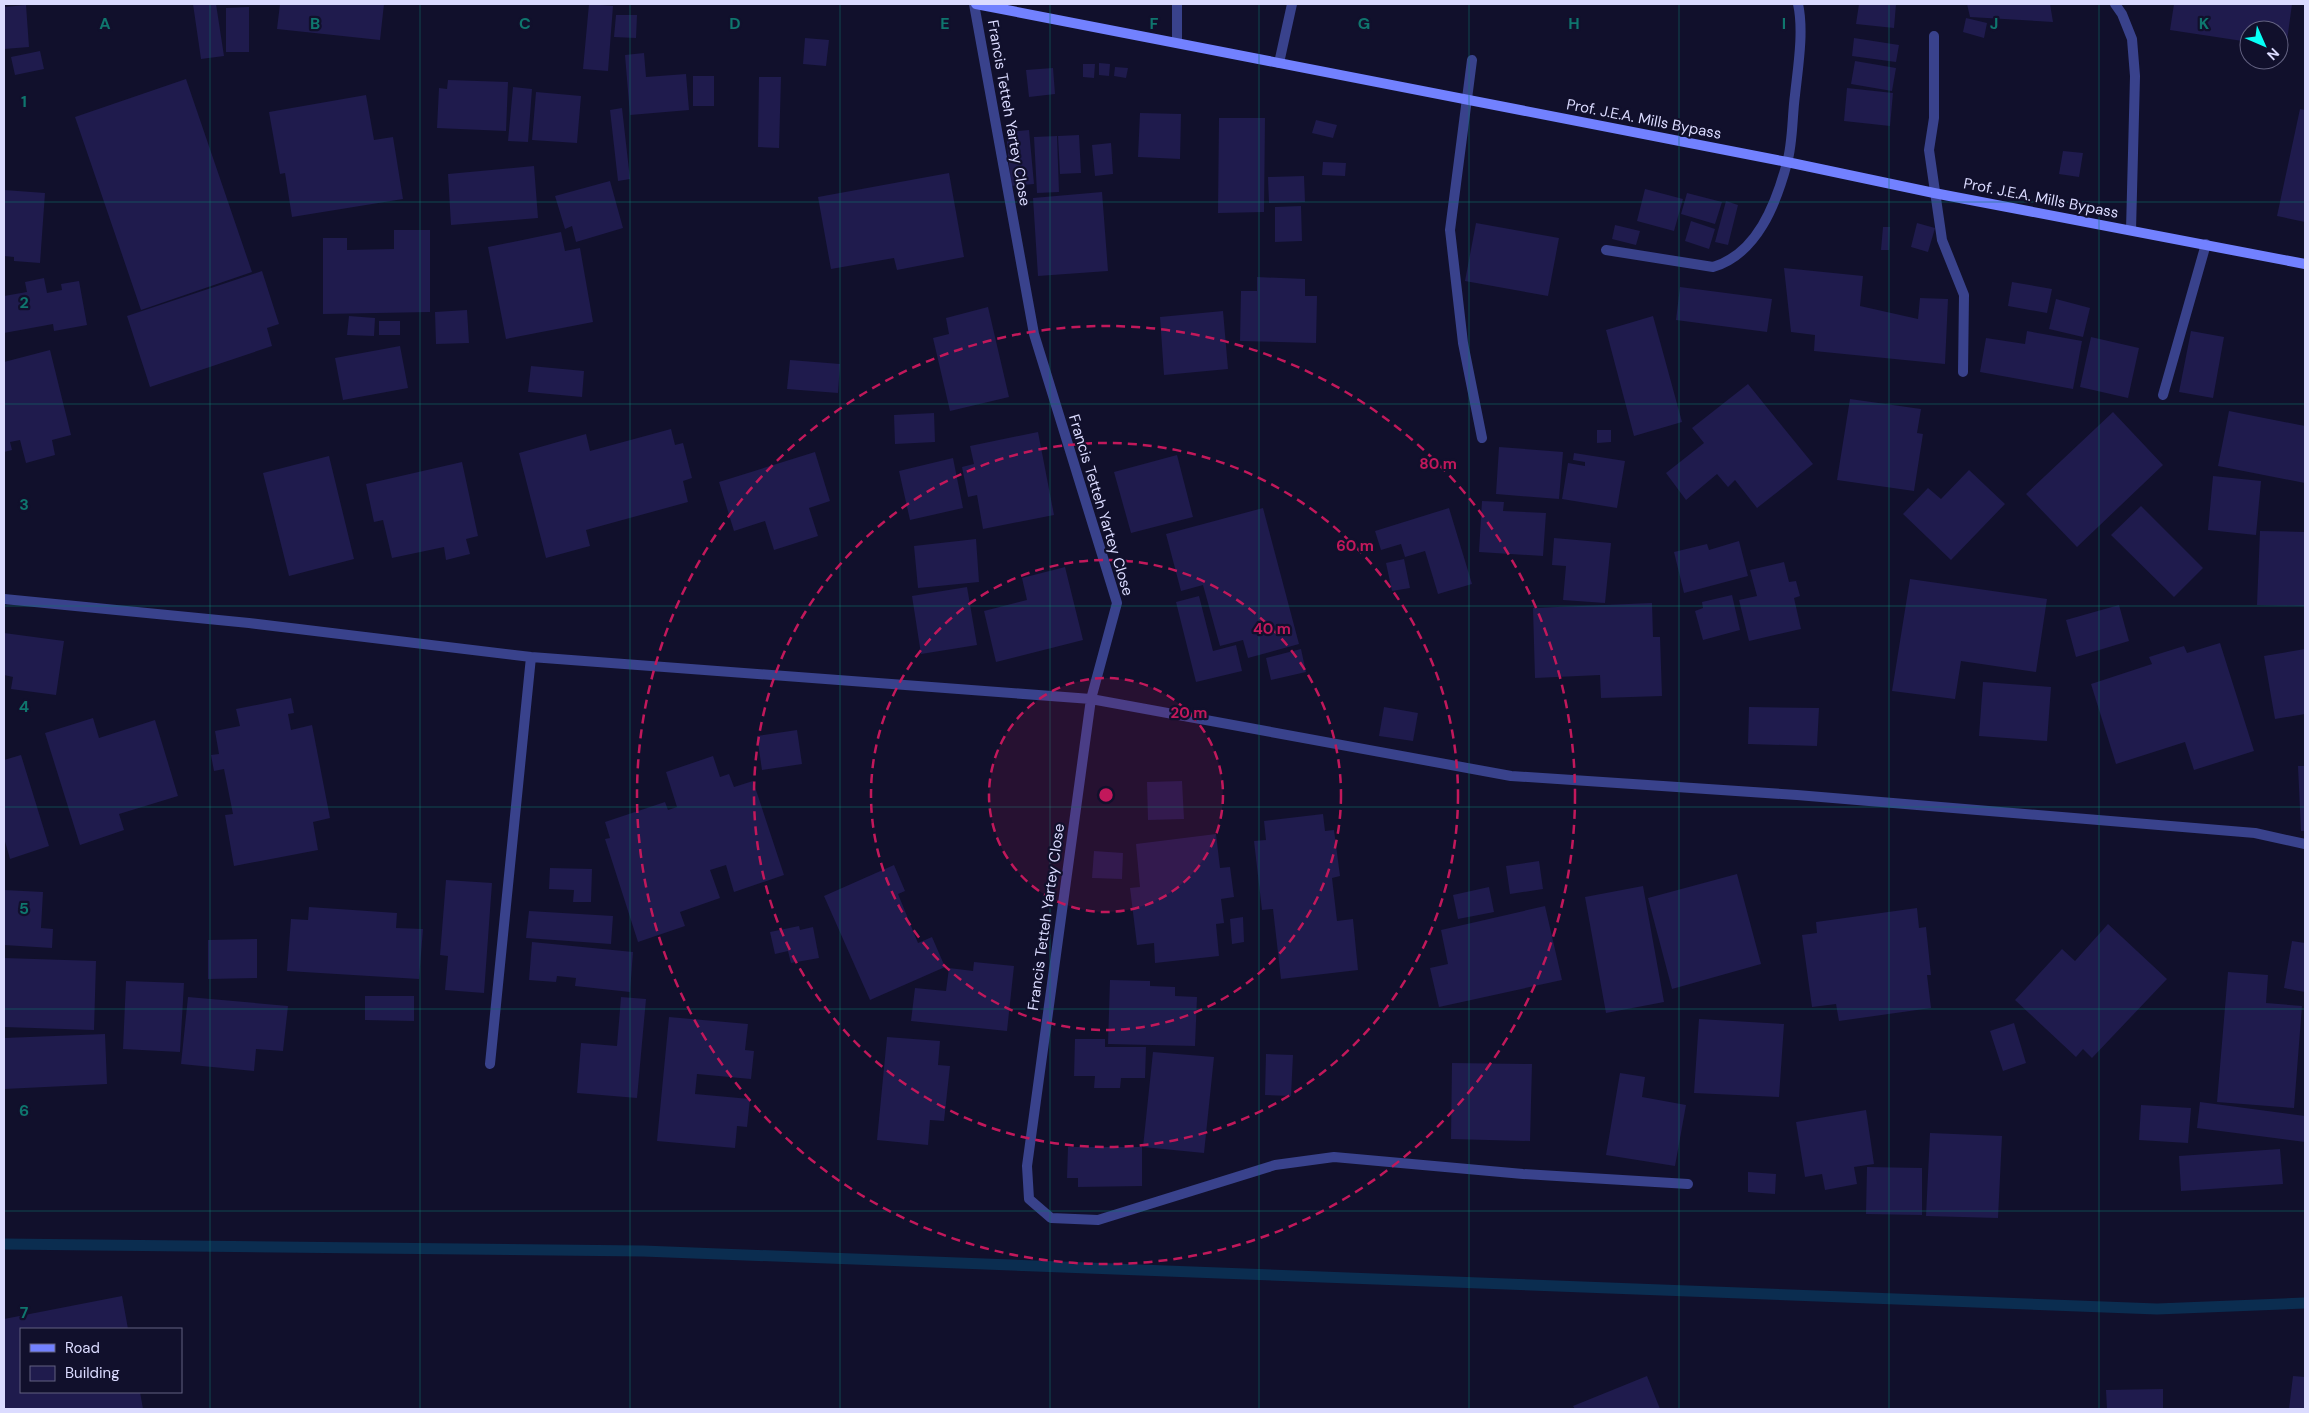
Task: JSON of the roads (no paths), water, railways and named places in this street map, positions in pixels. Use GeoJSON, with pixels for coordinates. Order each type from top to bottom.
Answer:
{"type":"FeatureCollection","features":[{"type":"Feature","properties":{"kind":"street","name":"Prof. J.E.A. Mills Bypass"},"geometry":{"type":"LineString","coordinates":[[975,4],[2305,264]]}},
{"type":"Feature","properties":{"kind":"street","name":"Francis Tetteh Yartey Close"},"geometry":{"type":"LineString","coordinates":[[975,4],[1034,334],[1117,603],[1091,699],[1027,1166],[1029,1199],[1051,1218],[1098,1220],[1275,1165],[1334,1157],[1524,1174],[1688,1184]]}},
{"type":"Feature","properties":{"kind":"street"},"geometry":{"type":"LineString","coordinates":[[1177,4],[1177,43]]}},
{"type":"Feature","properties":{"kind":"street"},"geometry":{"type":"LineString","coordinates":[[1279,63],[1292,4]]}},
{"type":"Feature","properties":{"kind":"street"},"geometry":{"type":"LineString","coordinates":[[1606,250],[1713,267],[1726,263],[1740,252],[1766,221],[1787,162],[1799,59],[1798,4]]}},
{"type":"Feature","properties":{"kind":"street"},"geometry":{"type":"LineString","coordinates":[[2115,4],[2122,14],[2132,39],[2135,76],[2130,230]]}},
{"type":"Feature","properties":{"kind":"street"},"geometry":{"type":"LineString","coordinates":[[1934,36],[1934,118],[1929,150],[1942,240],[1964,295],[1963,372]]}},
{"type":"Feature","properties":{"kind":"street"},"geometry":{"type":"LineString","coordinates":[[1472,60],[1450,230],[1463,343],[1482,438]]}},
{"type":"Feature","properties":{"kind":"street"},"geometry":{"type":"LineString","coordinates":[[2163,395],[2206,244]]}},
{"type":"Feature","properties":{"kind":"street"},"geometry":{"type":"LineString","coordinates":[[4,599],[249,623],[531,657],[1091,699],[1510,776],[1797,795],[2255,833],[2305,844]]}},
{"type":"Feature","properties":{"kind":"street"},"geometry":{"type":"LineString","coordinates":[[490,1064],[531,657]]}},
{"type":"Feature","properties":{"kind":"waterway"},"geometry":{"type":"LineString","coordinates":[[4,1244],[643,1251],[2157,1309],[2305,1303]]}}]}
